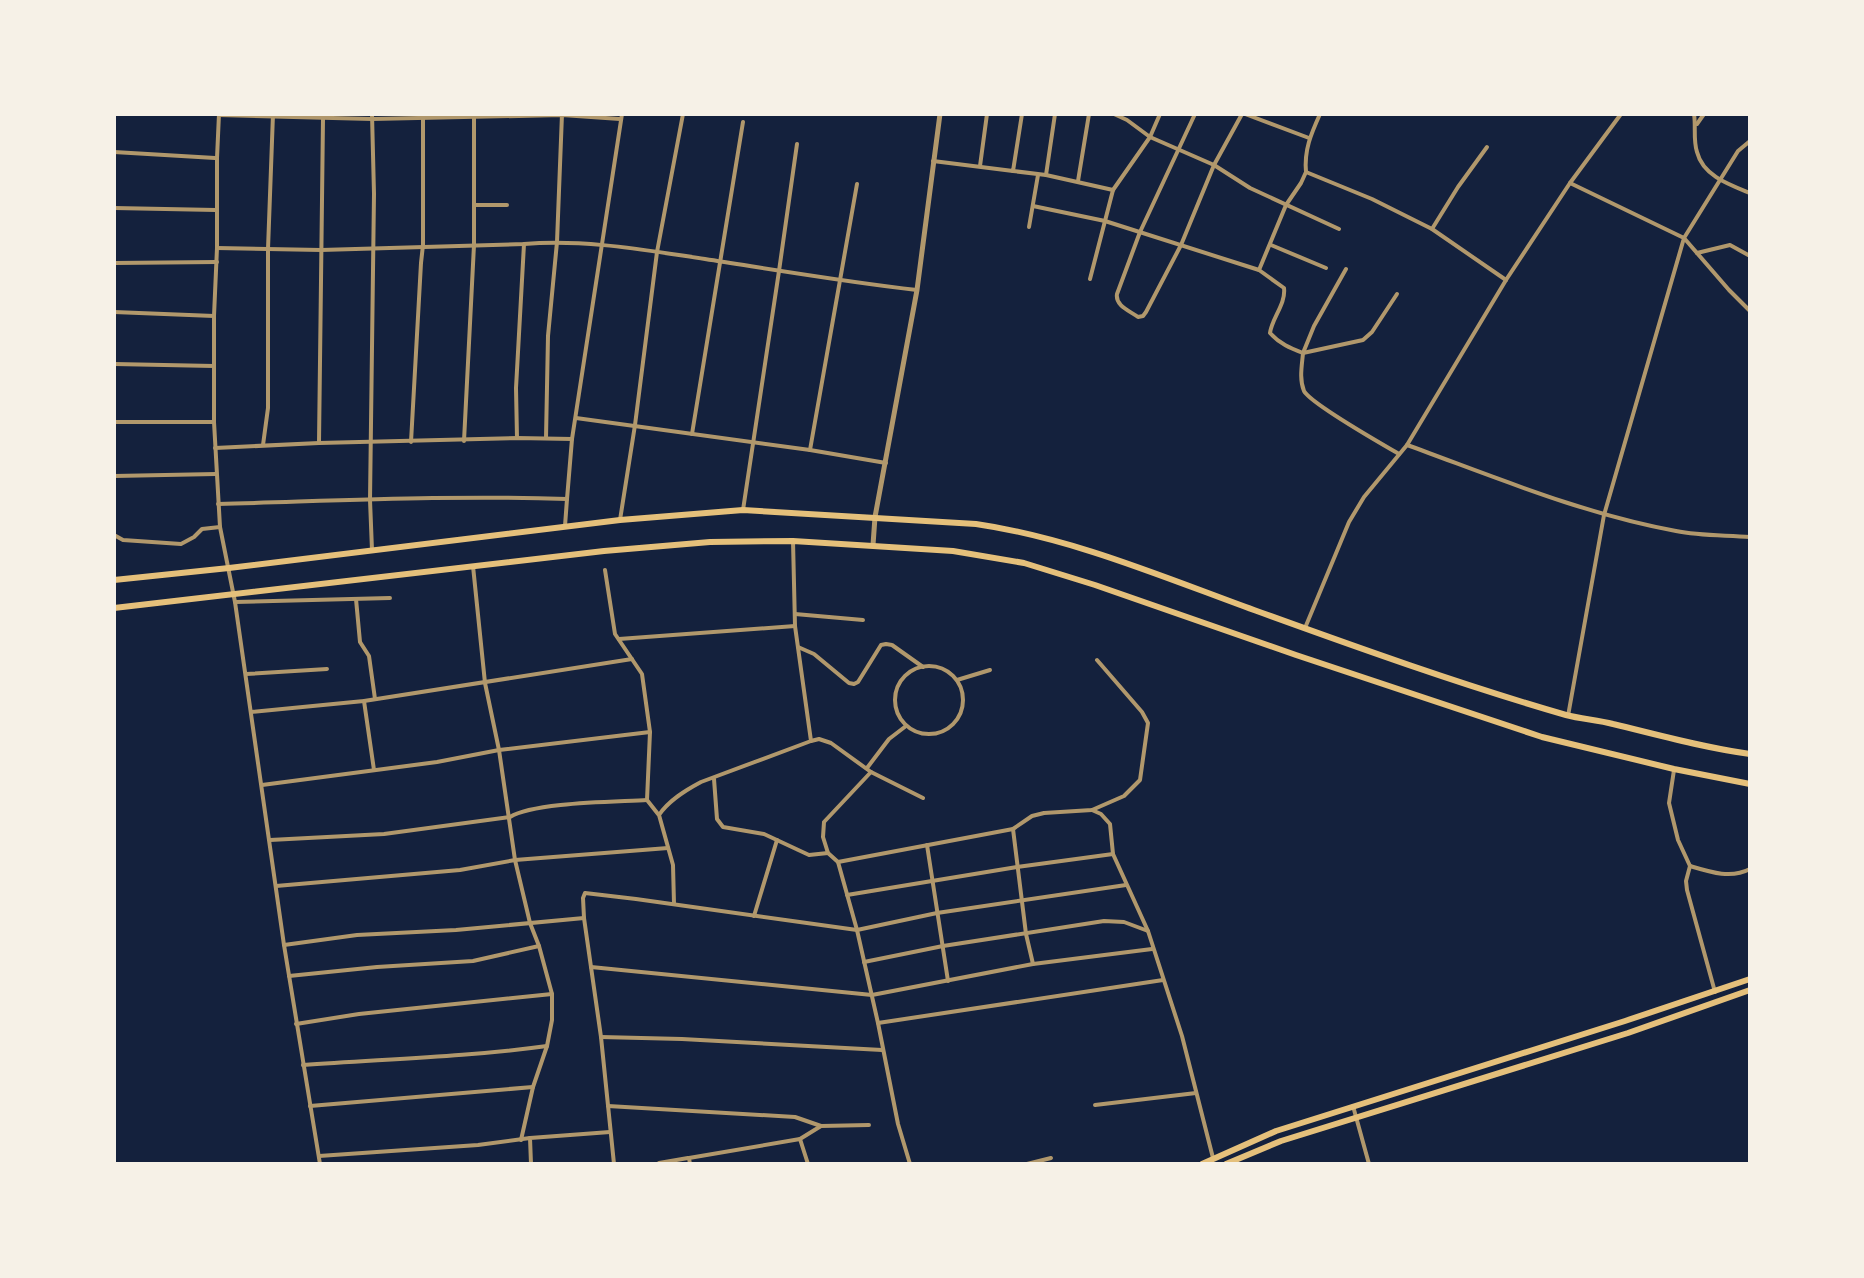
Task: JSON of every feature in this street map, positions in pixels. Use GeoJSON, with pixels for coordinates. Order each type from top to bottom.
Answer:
{"type":"FeatureCollection","features":[{"type":"Feature","properties":{"kind":"main road"},"geometry":{"type":"LineString","coordinates":[[114,580],[565,526],[743,510],[976,524],[1047,538],[1134,566],[1305,628],[1568,716],[1711,749],[1750,754]]}},
{"type":"Feature","properties":{"kind":"main road"},"geometry":{"type":"LineString","coordinates":[[114,608],[234,598],[473,566],[710,542],[793,541],[953,551],[1024,563],[1095,585],[1542,737],[1750,784]]}},
{"type":"Feature","properties":{"kind":"main road"},"geometry":{"type":"LineString","coordinates":[[1202,1164],[1276,1131],[1750,979]]}},
{"type":"Feature","properties":{"kind":"main road"},"geometry":{"type":"LineString","coordinates":[[1226,1164],[1281,1141],[1628,1033],[1750,990]]}},
{"type":"Feature","properties":{"kind":"street"},"geometry":{"type":"LineString","coordinates":[[546,438],[548,336],[557,242],[562,114]]}},
{"type":"Feature","properties":{"kind":"street"},"geometry":{"type":"LineString","coordinates":[[320,1164],[284,945],[246,674],[220,527],[214,422],[219,115],[474,117],[562,114],[621,117],[572,439],[565,526]]}},
{"type":"Feature","properties":{"kind":"street"},"geometry":{"type":"LineString","coordinates":[[620,520],[657,252],[683,114]]}},
{"type":"Feature","properties":{"kind":"street"},"geometry":{"type":"LineString","coordinates":[[873,545],[875,517],[917,290],[940,114]]}},
{"type":"Feature","properties":{"kind":"street"},"geometry":{"type":"LineString","coordinates":[[980,166],[987,114]]}},
{"type":"Feature","properties":{"kind":"street"},"geometry":{"type":"LineString","coordinates":[[1013,171],[1022,114]]}},
{"type":"Feature","properties":{"kind":"street"},"geometry":{"type":"LineString","coordinates":[[1046,175],[1055,114]]}},
{"type":"Feature","properties":{"kind":"street"},"geometry":{"type":"LineString","coordinates":[[1078,181],[1089,114]]}},
{"type":"Feature","properties":{"kind":"street"},"geometry":{"type":"LineString","coordinates":[[1114,114],[1150,137],[1214,165],[1250,188],[1339,229]]}},
{"type":"Feature","properties":{"kind":"street"},"geometry":{"type":"LineString","coordinates":[[1090,279],[1113,190],[1150,137],[1160,114]]}},
{"type":"Feature","properties":{"kind":"street"},"geometry":{"type":"LineString","coordinates":[[1195,114],[1140,232],[1116,300],[1138,317],[1146,312],[1181,245],[1214,165],[1244,114],[1309,138]]}},
{"type":"Feature","properties":{"kind":"street"},"geometry":{"type":"LineString","coordinates":[[1259,270],[1286,205],[1306,172],[1309,138],[1320,114]]}},
{"type":"Feature","properties":{"kind":"street"},"geometry":{"type":"LineString","coordinates":[[1305,628],[1338,545],[1364,497],[1407,445],[1506,280],[1570,183],[1621,114]]}},
{"type":"Feature","properties":{"kind":"street"},"geometry":{"type":"LineString","coordinates":[[1694,114],[1697,154],[1701,161],[1719,181],[1750,193]]}},
{"type":"Feature","properties":{"kind":"street"},"geometry":{"type":"LineString","coordinates":[[1696,126],[1704,114]]}},
{"type":"Feature","properties":{"kind":"street"},"geometry":{"type":"LineString","coordinates":[[263,445],[268,408],[268,249],[273,116]]}},
{"type":"Feature","properties":{"kind":"street"},"geometry":{"type":"LineString","coordinates":[[411,442],[423,245],[423,116]]}},
{"type":"Feature","properties":{"kind":"street"},"geometry":{"type":"LineString","coordinates":[[319,443],[326,117]]}},
{"type":"Feature","properties":{"kind":"street"},"geometry":{"type":"LineString","coordinates":[[372,117],[372,550]]}},
{"type":"Feature","properties":{"kind":"street"},"geometry":{"type":"LineString","coordinates":[[464,441],[476,205],[474,117]]}},
{"type":"Feature","properties":{"kind":"street"},"geometry":{"type":"LineString","coordinates":[[692,434],[743,122]]}},
{"type":"Feature","properties":{"kind":"street"},"geometry":{"type":"LineString","coordinates":[[1568,716],[1604,515],[1684,238],[1738,151],[1750,141]]}},
{"type":"Feature","properties":{"kind":"street"},"geometry":{"type":"LineString","coordinates":[[743,510],[797,144]]}},
{"type":"Feature","properties":{"kind":"street"},"geometry":{"type":"LineString","coordinates":[[1432,229],[1487,147]]}},
{"type":"Feature","properties":{"kind":"street"},"geometry":{"type":"LineString","coordinates":[[114,152],[217,158]]}},
{"type":"Feature","properties":{"kind":"street"},"geometry":{"type":"LineString","coordinates":[[933,161],[1046,175],[1113,190]]}},
{"type":"Feature","properties":{"kind":"street"},"geometry":{"type":"LineString","coordinates":[[1306,172],[1372,199],[1432,229],[1506,280]]}},
{"type":"Feature","properties":{"kind":"street"},"geometry":{"type":"LineString","coordinates":[[1029,227],[1038,174]]}},
{"type":"Feature","properties":{"kind":"street"},"geometry":{"type":"LineString","coordinates":[[1570,183],[1684,238],[1750,311]]}},
{"type":"Feature","properties":{"kind":"street"},"geometry":{"type":"LineString","coordinates":[[810,450],[857,184]]}},
{"type":"Feature","properties":{"kind":"street"},"geometry":{"type":"LineString","coordinates":[[476,205],[507,205]]}},
{"type":"Feature","properties":{"kind":"street"},"geometry":{"type":"LineString","coordinates":[[1033,206],[1105,221],[1259,270],[1284,288],[1285,295],[1270,333],[1284,346],[1303,353],[1363,340],[1372,332],[1397,294]]}},
{"type":"Feature","properties":{"kind":"street"},"geometry":{"type":"LineString","coordinates":[[114,208],[216,210]]}},
{"type":"Feature","properties":{"kind":"street"},"geometry":{"type":"LineString","coordinates":[[217,248],[321,250],[557,242],[601,244],[917,290]]}},
{"type":"Feature","properties":{"kind":"street"},"geometry":{"type":"LineString","coordinates":[[517,438],[516,388],[524,244]]}},
{"type":"Feature","properties":{"kind":"street"},"geometry":{"type":"LineString","coordinates":[[1271,245],[1326,268]]}},
{"type":"Feature","properties":{"kind":"street"},"geometry":{"type":"LineString","coordinates":[[1697,253],[1730,245],[1750,256]]}},
{"type":"Feature","properties":{"kind":"street"},"geometry":{"type":"LineString","coordinates":[[114,263],[217,262]]}},
{"type":"Feature","properties":{"kind":"street"},"geometry":{"type":"LineString","coordinates":[[1346,269],[1314,326],[1303,353],[1303,388],[1313,401],[1399,454]]}},
{"type":"Feature","properties":{"kind":"street"},"geometry":{"type":"LineString","coordinates":[[114,312],[214,316]]}},
{"type":"Feature","properties":{"kind":"street"},"geometry":{"type":"LineString","coordinates":[[114,364],[214,366]]}},
{"type":"Feature","properties":{"kind":"street"},"geometry":{"type":"LineString","coordinates":[[576,418],[886,463]]}},
{"type":"Feature","properties":{"kind":"street"},"geometry":{"type":"LineString","coordinates":[[114,422],[214,422]]}},
{"type":"Feature","properties":{"kind":"street"},"geometry":{"type":"LineString","coordinates":[[215,448],[572,439]]}},
{"type":"Feature","properties":{"kind":"street"},"geometry":{"type":"LineString","coordinates":[[1407,445],[1604,515],[1676,531],[1750,537]]}},
{"type":"Feature","properties":{"kind":"street"},"geometry":{"type":"LineString","coordinates":[[114,476],[216,474]]}},
{"type":"Feature","properties":{"kind":"street"},"geometry":{"type":"LineString","coordinates":[[218,504],[521,497],[567,499]]}},
{"type":"Feature","properties":{"kind":"street"},"geometry":{"type":"LineString","coordinates":[[114,535],[123,540],[181,544],[202,529],[220,527]]}},
{"type":"Feature","properties":{"kind":"street"},"geometry":{"type":"LineString","coordinates":[[114,544],[123,540]]}},
{"type":"Feature","properties":{"kind":"street"},"geometry":{"type":"LineString","coordinates":[[793,541],[795,626],[811,741]]}},
{"type":"Feature","properties":{"kind":"street"},"geometry":{"type":"LineString","coordinates":[[473,566],[485,683],[499,750],[515,860],[552,994],[552,1020],[547,1046],[533,1087],[521,1140]]}},
{"type":"Feature","properties":{"kind":"street"},"geometry":{"type":"LineString","coordinates":[[605,570],[613,626],[642,674],[650,732],[647,800],[659,815],[669,848],[673,865],[674,904]]}},
{"type":"Feature","properties":{"kind":"street"},"geometry":{"type":"LineString","coordinates":[[234,598],[390,598]]}},
{"type":"Feature","properties":{"kind":"street"},"geometry":{"type":"LineString","coordinates":[[356,599],[360,642],[368,651],[375,699]]}},
{"type":"Feature","properties":{"kind":"street"},"geometry":{"type":"LineString","coordinates":[[795,614],[863,620]]}},
{"type":"Feature","properties":{"kind":"street"},"geometry":{"type":"LineString","coordinates":[[619,639],[795,626]]}},
{"type":"Feature","properties":{"kind":"street"},"geometry":{"type":"LineString","coordinates":[[798,647],[814,654],[854,684],[881,645],[892,645],[923,667]]}},
{"type":"Feature","properties":{"kind":"street"},"geometry":{"type":"LineString","coordinates":[[251,712],[364,701],[632,659]]}},
{"type":"Feature","properties":{"kind":"street"},"geometry":{"type":"LineString","coordinates":[[838,862],[1013,829],[1032,816],[1092,810],[1124,796],[1140,780],[1148,723],[1097,660]]}},
{"type":"Feature","properties":{"kind":"street"},"geometry":{"type":"LineString","coordinates":[[935,667],[947,671],[956,680],[962,691],[963,704],[952,726],[929,735],[906,726],[898,716],[896,691],[911,671],[935,667]]}},
{"type":"Feature","properties":{"kind":"street"},"geometry":{"type":"LineString","coordinates":[[246,674],[327,669]]}},
{"type":"Feature","properties":{"kind":"street"},"geometry":{"type":"LineString","coordinates":[[956,680],[990,670]]}},
{"type":"Feature","properties":{"kind":"street"},"geometry":{"type":"LineString","coordinates":[[364,701],[374,771]]}},
{"type":"Feature","properties":{"kind":"street"},"geometry":{"type":"LineString","coordinates":[[906,726],[889,739],[869,770],[824,822],[823,837],[828,853],[838,862],[857,930],[898,1124],[910,1164]]}},
{"type":"Feature","properties":{"kind":"street"},"geometry":{"type":"LineString","coordinates":[[262,785],[374,771],[499,750],[650,732]]}},
{"type":"Feature","properties":{"kind":"street"},"geometry":{"type":"LineString","coordinates":[[659,815],[691,787],[819,739],[831,743],[869,770],[923,798]]}},
{"type":"Feature","properties":{"kind":"street"},"geometry":{"type":"LineString","coordinates":[[1674,769],[1669,803],[1678,840],[1690,866],[1687,890],[1715,992]]}},
{"type":"Feature","properties":{"kind":"street"},"geometry":{"type":"LineString","coordinates":[[714,779],[719,823],[723,827],[764,834],[801,853],[828,853]]}},
{"type":"Feature","properties":{"kind":"street"},"geometry":{"type":"LineString","coordinates":[[270,840],[384,834],[510,817],[542,808],[647,800]]}},
{"type":"Feature","properties":{"kind":"street"},"geometry":{"type":"LineString","coordinates":[[1092,810],[1110,824],[1113,854],[1148,931],[1182,1036],[1213,1158]]}},
{"type":"Feature","properties":{"kind":"street"},"geometry":{"type":"LineString","coordinates":[[1013,829],[1026,934],[1033,964]]}},
{"type":"Feature","properties":{"kind":"street"},"geometry":{"type":"LineString","coordinates":[[754,916],[777,840]]}},
{"type":"Feature","properties":{"kind":"street"},"geometry":{"type":"LineString","coordinates":[[927,845],[948,981]]}},
{"type":"Feature","properties":{"kind":"street"},"geometry":{"type":"LineString","coordinates":[[276,886],[460,870],[515,860],[669,848]]}},
{"type":"Feature","properties":{"kind":"street"},"geometry":{"type":"LineString","coordinates":[[847,895],[1113,854]]}},
{"type":"Feature","properties":{"kind":"street"},"geometry":{"type":"LineString","coordinates":[[1690,866],[1729,874],[1750,869]]}},
{"type":"Feature","properties":{"kind":"street"},"geometry":{"type":"LineString","coordinates":[[614,1164],[601,1037],[584,918],[585,893],[857,930],[937,913],[1126,885]]}},
{"type":"Feature","properties":{"kind":"street"},"geometry":{"type":"LineString","coordinates":[[284,945],[357,935],[456,930],[584,918]]}},
{"type":"Feature","properties":{"kind":"street"},"geometry":{"type":"LineString","coordinates":[[864,962],[943,946],[1104,921],[1124,922],[1148,931]]}},
{"type":"Feature","properties":{"kind":"street"},"geometry":{"type":"LineString","coordinates":[[289,976],[473,961],[539,946]]}},
{"type":"Feature","properties":{"kind":"street"},"geometry":{"type":"LineString","coordinates":[[591,967],[872,995],[1033,964],[1152,949]]}},
{"type":"Feature","properties":{"kind":"street"},"geometry":{"type":"LineString","coordinates":[[878,1023],[1163,980]]}},
{"type":"Feature","properties":{"kind":"street"},"geometry":{"type":"LineString","coordinates":[[296,1024],[359,1014],[552,994]]}},
{"type":"Feature","properties":{"kind":"street"},"geometry":{"type":"LineString","coordinates":[[601,1037],[883,1050]]}},
{"type":"Feature","properties":{"kind":"street"},"geometry":{"type":"LineString","coordinates":[[303,1065],[488,1054],[547,1046]]}},
{"type":"Feature","properties":{"kind":"street"},"geometry":{"type":"LineString","coordinates":[[310,1106],[533,1087]]}},
{"type":"Feature","properties":{"kind":"street"},"geometry":{"type":"LineString","coordinates":[[1095,1105],[1197,1093]]}},
{"type":"Feature","properties":{"kind":"street"},"geometry":{"type":"LineString","coordinates":[[608,1106],[795,1117],[821,1126],[869,1125]]}},
{"type":"Feature","properties":{"kind":"street"},"geometry":{"type":"LineString","coordinates":[[1353,1106],[1369,1164]]}},
{"type":"Feature","properties":{"kind":"street"},"geometry":{"type":"LineString","coordinates":[[659,1163],[689,1161],[800,1139],[821,1126]]}},
{"type":"Feature","properties":{"kind":"street"},"geometry":{"type":"LineString","coordinates":[[319,1156],[610,1132]]}},
{"type":"Feature","properties":{"kind":"street"},"geometry":{"type":"LineString","coordinates":[[530,1138],[531,1164]]}},
{"type":"Feature","properties":{"kind":"street"},"geometry":{"type":"LineString","coordinates":[[800,1139],[808,1164]]}},
{"type":"Feature","properties":{"kind":"street"},"geometry":{"type":"LineString","coordinates":[[1027,1164],[1051,1158]]}}]}
